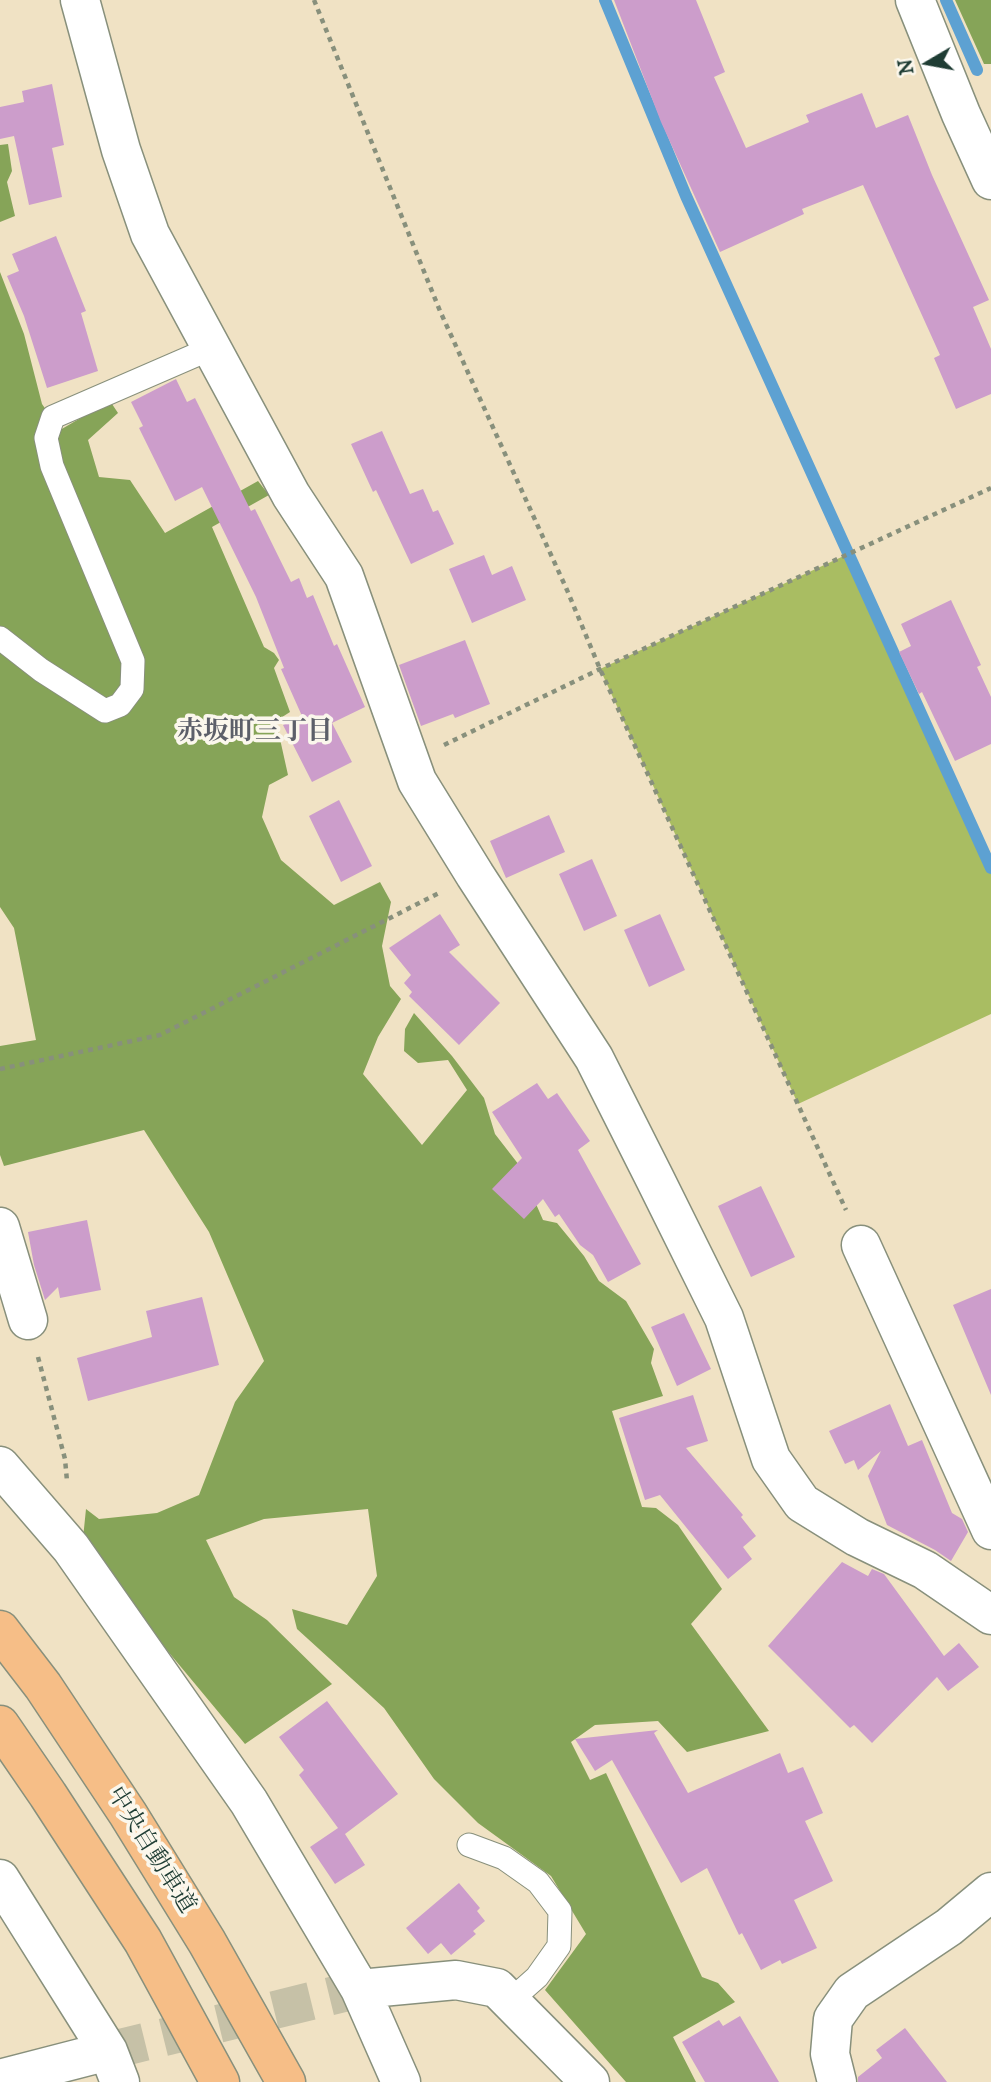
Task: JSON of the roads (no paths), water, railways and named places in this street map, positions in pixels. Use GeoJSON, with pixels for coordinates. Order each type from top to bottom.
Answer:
{"type":"FeatureCollection","features":[{"type":"Feature","properties":{"kind":"highway","name":"中央自動車道"},"geometry":{"type":"LineString","coordinates":[[0,1630],[43,1686],[128,1814],[207,1942],[286,2082]]}},
{"type":"Feature","properties":{"kind":"highway"},"geometry":{"type":"LineString","coordinates":[[0,1725],[142,1941],[220,2082]]}},
{"type":"Feature","properties":{"kind":"street"},"geometry":{"type":"LineString","coordinates":[[80,0],[121,150],[150,234],[291,495],[344,576],[417,781],[594,1058],[724,1318],[771,1459],[802,1503],[857,1537],[925,1570],[991,1615]]}},
{"type":"Feature","properties":{"kind":"street"},"geometry":{"type":"LineString","coordinates":[[915,0],[976,111],[991,180]]}},
{"type":"Feature","properties":{"kind":"street"},"geometry":{"type":"LineString","coordinates":[[0,1227],[28,1320]]}},
{"type":"Feature","properties":{"kind":"street"},"geometry":{"type":"LineString","coordinates":[[861,1245],[991,1530]]}},
{"type":"Feature","properties":{"kind":"street"},"geometry":{"type":"LineString","coordinates":[[0,1466],[71,1548],[248,1802],[360,1989],[401,2082]]}},
{"type":"Feature","properties":{"kind":"street"},"geometry":{"type":"LineString","coordinates":[[0,1880],[114,2066],[0,2080]]}},
{"type":"Feature","properties":{"kind":"street"},"geometry":{"type":"LineString","coordinates":[[837,2082],[830,2054],[832,2019],[852,1992],[949,1927],[991,1892]]}},
{"type":"Feature","properties":{"kind":"street"},"geometry":{"type":"LineString","coordinates":[[360,1989],[456,1980],[497,1988],[590,2082]]}},
{"type":"Feature","properties":{"kind":"lane"},"geometry":{"type":"LineString","coordinates":[[0,638],[41,670],[105,712],[120,705],[132,689],[133,660],[52,466],[46,438],[53,418],[212,348]]}},
{"type":"Feature","properties":{"kind":"lane"},"geometry":{"type":"LineString","coordinates":[[469,1845],[504,1858],[538,1882],[560,1911],[559,1945],[537,1978],[510,2001]]}},
{"type":"Feature","properties":{"kind":"waterway"},"geometry":{"type":"LineString","coordinates":[[605,0],[686,196],[848,553]]}},
{"type":"Feature","properties":{"kind":"waterway"},"geometry":{"type":"LineString","coordinates":[[946,0],[977,70]]}},
{"type":"Feature","properties":{"kind":"waterway"},"geometry":{"type":"LineString","coordinates":[[849,555],[991,868]]}},
{"type":"Feature","properties":{"kind":"tunnel"},"geometry":{"type":"LineString","coordinates":[[108,2051],[360,1989]]}},
{"type":"Feature","properties":{"kind":"district","name":"赤坂町三丁目"},"geometry":{"type":"Point","coordinates":[255,734]}}]}
